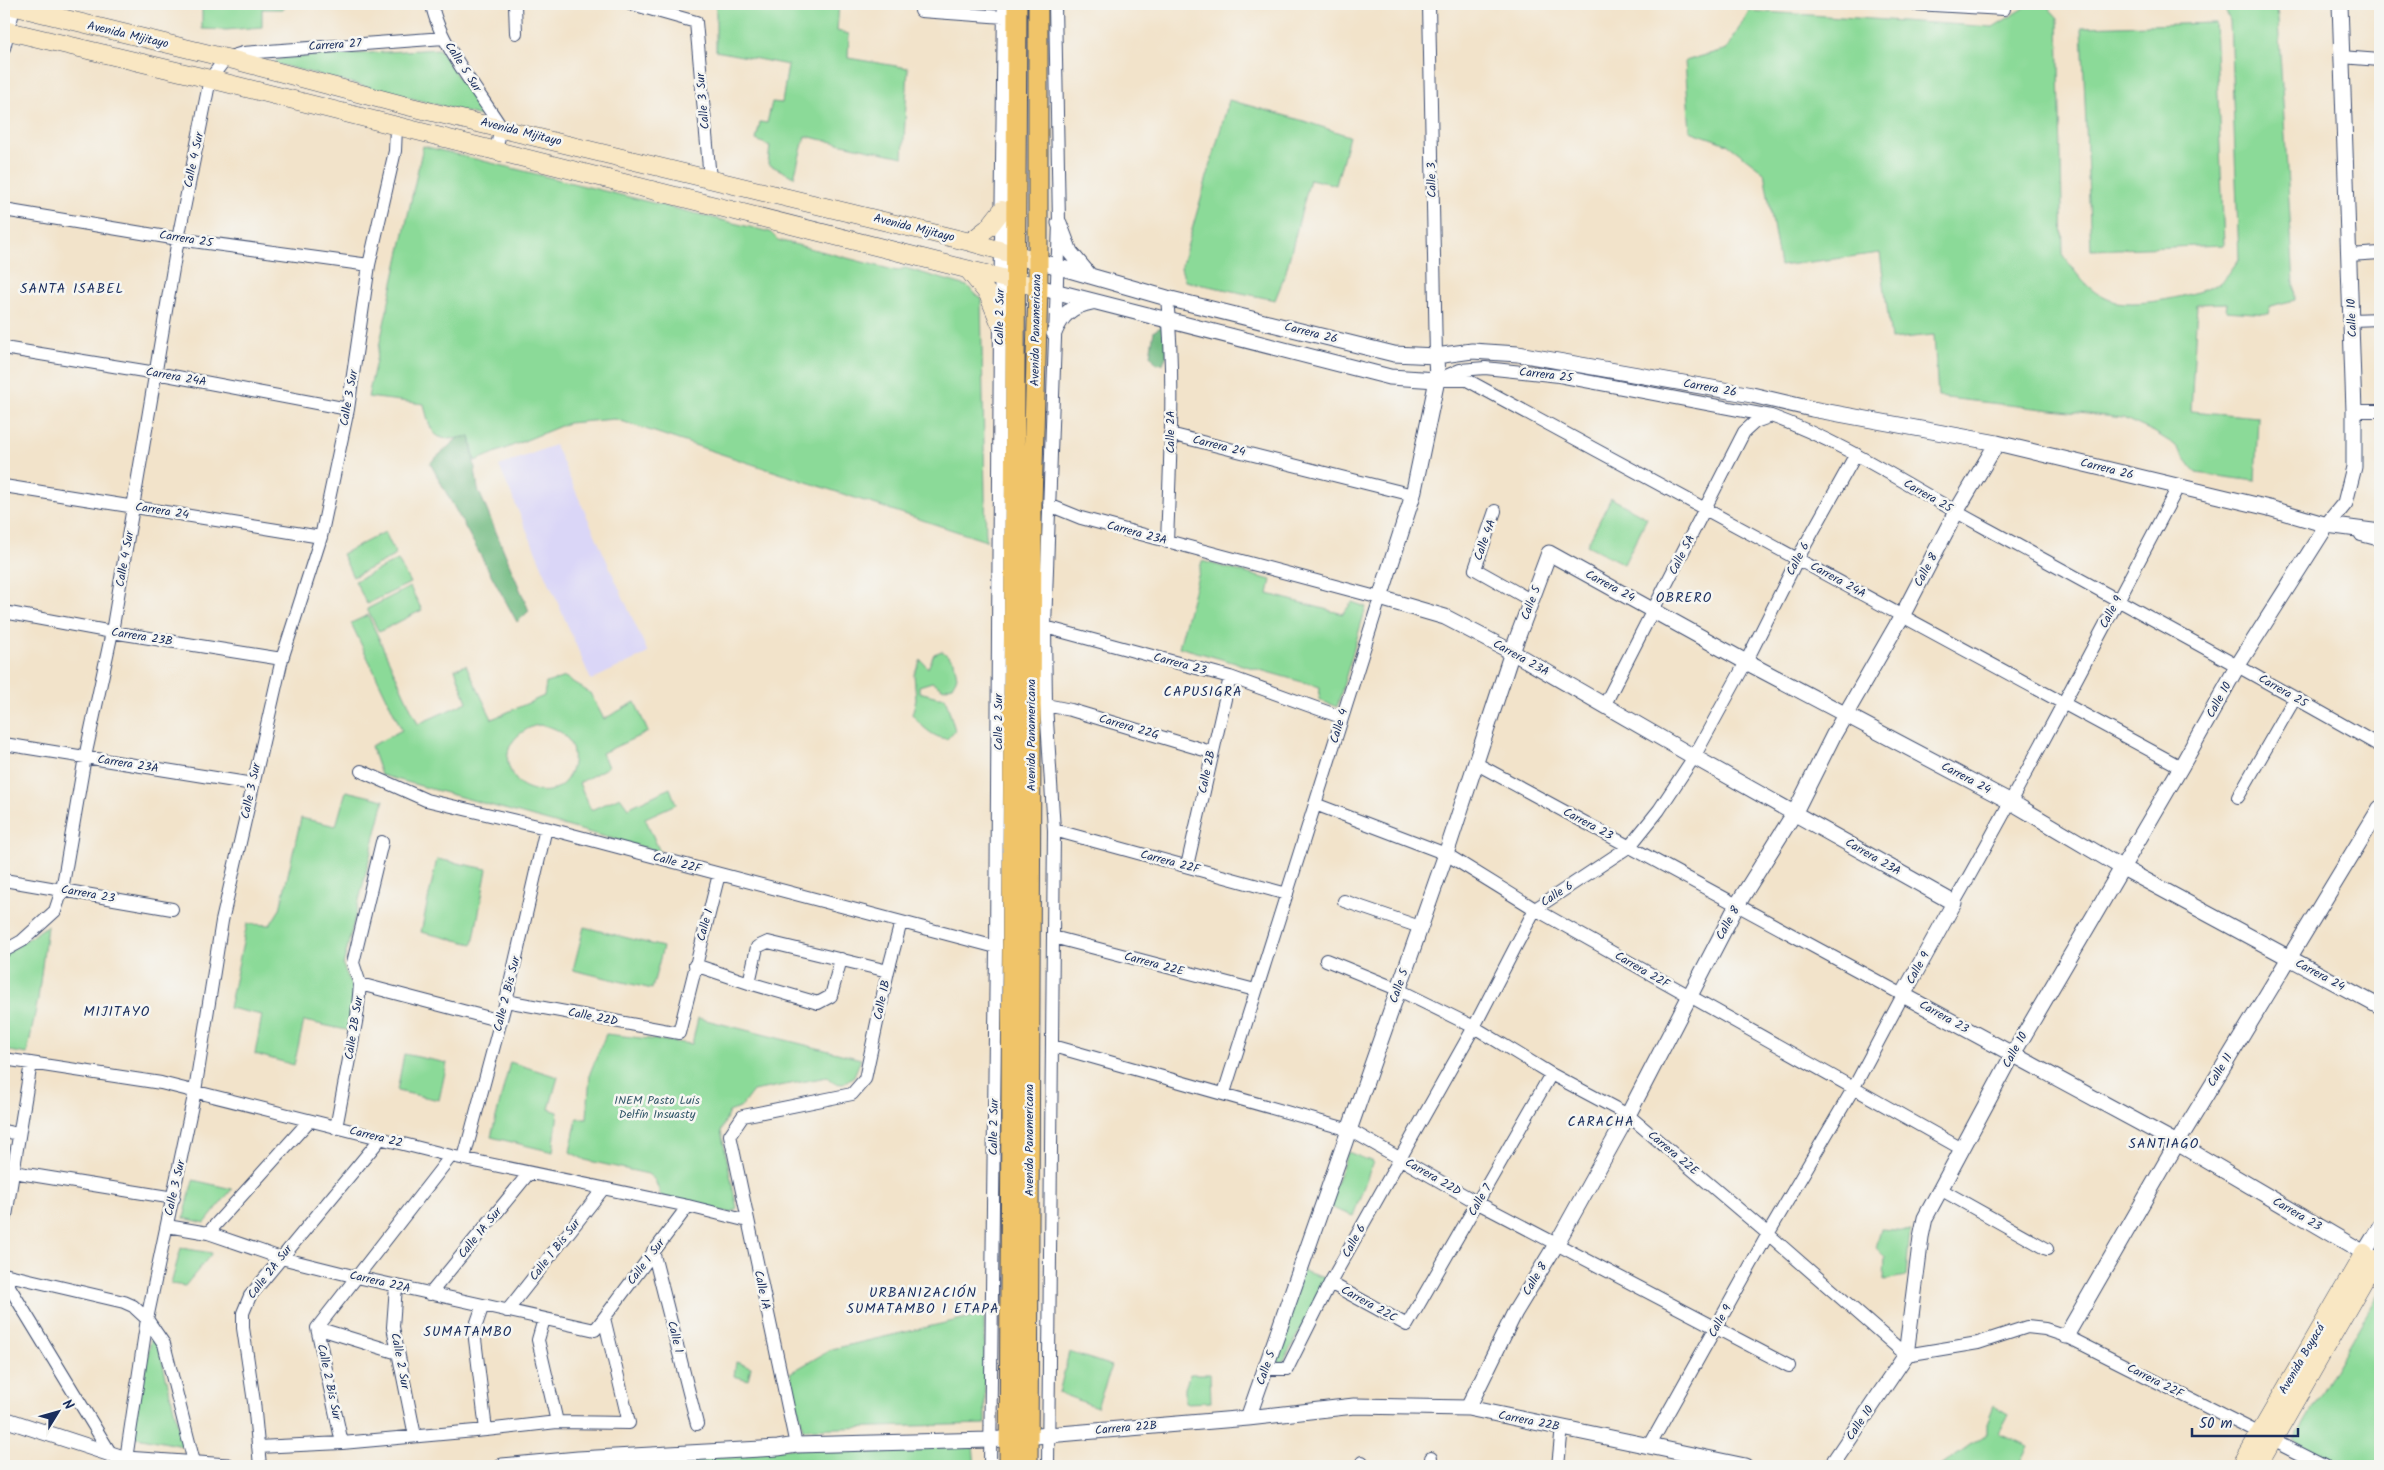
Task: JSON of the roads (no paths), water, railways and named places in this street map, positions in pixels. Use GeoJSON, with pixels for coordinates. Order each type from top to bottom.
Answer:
{"type":"FeatureCollection","features":[{"type":"Feature","properties":{"kind":"main road","name":"Avenida Panamericana"},"geometry":{"type":"LineString","coordinates":[[1028,1466],[1032,503],[1038,287],[1038,4]]}},
{"type":"Feature","properties":{"kind":"main road","name":"Avenida Mijitayo"},"geometry":{"type":"LineString","coordinates":[[9,6],[226,58],[407,106],[501,127],[970,242],[1038,261]]}},
{"type":"Feature","properties":{"kind":"main road","name":"Avenida Panamericana"},"geometry":{"type":"LineString","coordinates":[[1009,1466],[1028,1436],[1008,280],[1010,11]]}},
{"type":"Feature","properties":{"kind":"main road","name":"Avenida Mijitayo"},"geometry":{"type":"LineString","coordinates":[[5,36],[210,79],[968,271],[1038,287]]}},
{"type":"Feature","properties":{"kind":"main road"},"geometry":{"type":"LineString","coordinates":[[970,242],[988,228],[1002,210]]}},
{"type":"Feature","properties":{"kind":"main road"},"geometry":{"type":"LineString","coordinates":[[968,271],[988,294],[1000,323]]}},
{"type":"Feature","properties":{"kind":"main road","name":"Avenida Boyacá"},"geometry":{"type":"LineString","coordinates":[[2241,1466],[2265,1438],[2374,1258]]}},
{"type":"Feature","properties":{"kind":"main road","name":"Avenida Boyacá"},"geometry":{"type":"LineString","coordinates":[[2258,1466],[2265,1438]]}},
{"type":"Feature","properties":{"kind":"street"},"geometry":{"type":"LineString","coordinates":[[515,4],[516,33]]}},
{"type":"Feature","properties":{"kind":"street","name":"Calle 3 Sur"},"geometry":{"type":"LineString","coordinates":[[632,4],[696,22],[710,179]]}},
{"type":"Feature","properties":{"kind":"street"},"geometry":{"type":"LineString","coordinates":[[1004,4],[1010,11],[1002,210],[1009,253]]}},
{"type":"Feature","properties":{"kind":"street"},"geometry":{"type":"LineString","coordinates":[[1048,1466],[1028,1436],[1053,1046],[1054,830],[1046,705],[1045,627],[1059,223],[1055,4]]}},
{"type":"Feature","properties":{"kind":"street","name":"Calle 3"},"geometry":{"type":"LineString","coordinates":[[1429,4],[1436,356]]}},
{"type":"Feature","properties":{"kind":"street"},"geometry":{"type":"LineString","coordinates":[[1915,4],[2004,10]]}},
{"type":"Feature","properties":{"kind":"street","name":"Calle 10"},"geometry":{"type":"LineString","coordinates":[[1831,1466],[1906,1355],[1925,1218],[2012,1054],[2181,768],[2238,665],[2327,525],[2345,503],[2354,467],[2354,412],[2340,4]]}},
{"type":"Feature","properties":{"kind":"street","name":"Calle 5 Sur"},"geometry":{"type":"LineString","coordinates":[[429,5],[444,38],[501,127]]}},
{"type":"Feature","properties":{"kind":"street"},"geometry":{"type":"LineString","coordinates":[[5,36],[9,6]]}},
{"type":"Feature","properties":{"kind":"street"},"geometry":{"type":"LineString","coordinates":[[921,11],[1010,11]]}},
{"type":"Feature","properties":{"kind":"street","name":"Carrera 27"},"geometry":{"type":"LineString","coordinates":[[226,58],[268,50],[444,38]]}},
{"type":"Feature","properties":{"kind":"street"},"geometry":{"type":"LineString","coordinates":[[2341,56],[2380,60]]}},
{"type":"Feature","properties":{"kind":"street","name":"Calle 4 Sur"},"geometry":{"type":"LineString","coordinates":[[4,951],[22,941],[55,911],[62,890],[85,757],[112,632],[178,239],[210,79],[226,58]]}},
{"type":"Feature","properties":{"kind":"street","name":"Calle 3 Sur"},"geometry":{"type":"LineString","coordinates":[[124,1462],[147,1319],[195,1091],[222,921],[282,659],[321,537],[348,408],[370,265],[395,151],[396,127]]}},
{"type":"Feature","properties":{"kind":"street"},"geometry":{"type":"LineString","coordinates":[[496,151],[501,127]]}},
{"type":"Feature","properties":{"kind":"street","name":"Carrera 25"},"geometry":{"type":"LineString","coordinates":[[4,210],[178,239],[370,265]]}},
{"type":"Feature","properties":{"kind":"street"},"geometry":{"type":"LineString","coordinates":[[1059,223],[1070,252],[1090,276]]}},
{"type":"Feature","properties":{"kind":"street"},"geometry":{"type":"LineString","coordinates":[[2349,255],[2380,253]]}},
{"type":"Feature","properties":{"kind":"street","name":"Carrera 26"},"geometry":{"type":"LineString","coordinates":[[1038,261],[1167,298],[1394,354],[1436,356],[1472,352],[1518,354],[1752,395],[1812,409],[1997,443],[2269,508],[2380,540]]}},
{"type":"Feature","properties":{"kind":"street","name":"Calle 2 Sur"},"geometry":{"type":"LineString","coordinates":[[990,1466],[1000,323],[1008,280]]}},
{"type":"Feature","properties":{"kind":"street","name":"Carrera 26"},"geometry":{"type":"LineString","coordinates":[[1038,287],[1390,377],[1437,380]]}},
{"type":"Feature","properties":{"kind":"street","name":"Calle 2A"},"geometry":{"type":"LineString","coordinates":[[1167,298],[1170,434],[1167,542]]}},
{"type":"Feature","properties":{"kind":"street"},"geometry":{"type":"LineString","coordinates":[[1054,333],[1059,321],[1068,311],[1079,304],[1092,302]]}},
{"type":"Feature","properties":{"kind":"street"},"geometry":{"type":"LineString","coordinates":[[2352,320],[2380,319]]}},
{"type":"Feature","properties":{"kind":"street","name":"Carrera 24A"},"geometry":{"type":"LineString","coordinates":[[4,348],[348,408]]}},
{"type":"Feature","properties":{"kind":"street","name":"Calle 4"},"geometry":{"type":"LineString","coordinates":[[1224,1092],[1413,495],[1437,380],[1436,356]]}},
{"type":"Feature","properties":{"kind":"street","name":"Carrera 25"},"geometry":{"type":"LineString","coordinates":[[1437,380],[1460,370],[1485,368],[1559,376],[1771,416],[1796,425],[1856,454],[1956,512],[2238,665],[2380,746]]}},
{"type":"Feature","properties":{"kind":"street","name":"Carrera 24A"},"geometry":{"type":"LineString","coordinates":[[1437,380],[1467,380],[1798,558],[2061,704],[2181,768]]}},
{"type":"Feature","properties":{"kind":"street"},"geometry":{"type":"LineString","coordinates":[[2354,412],[2380,411]]}},
{"type":"Feature","properties":{"kind":"street","name":"Calle 5A"},"geometry":{"type":"LineString","coordinates":[[1604,706],[1744,432],[1755,422],[1771,416]]}},
{"type":"Feature","properties":{"kind":"street","name":"Carrera 24"},"geometry":{"type":"LineString","coordinates":[[1170,434],[1413,495]]}},
{"type":"Feature","properties":{"kind":"street","name":"Calle 8"},"geometry":{"type":"LineString","coordinates":[[1468,1408],[1515,1312],[1557,1243],[1628,1115],[1688,996],[1737,905],[1795,812],[1846,714],[1902,616],[1956,512],[1997,443]]}},
{"type":"Feature","properties":{"kind":"street","name":"Calle 6"},"geometry":{"type":"LineString","coordinates":[[1266,1369],[1286,1369],[1330,1283],[1474,1028],[1535,909],[1630,846],[1659,810],[1694,757],[1746,662],[1798,558],[1856,454]]}},
{"type":"Feature","properties":{"kind":"street","name":"Carrera 24"},"geometry":{"type":"LineString","coordinates":[[4,486],[321,537]]}},
{"type":"Feature","properties":{"kind":"street","name":"Calle 9"},"geometry":{"type":"LineString","coordinates":[[1650,1445],[1768,1234],[1853,1089],[1903,995],[2011,802],[2061,704],[2178,487]]}},
{"type":"Feature","properties":{"kind":"street","name":"Carrera 23A"},"geometry":{"type":"LineString","coordinates":[[1049,505],[1081,518],[1445,617],[1512,652],[1604,706],[1954,903]]}},
{"type":"Feature","properties":{"kind":"street","name":"Calle 4A"},"geometry":{"type":"LineString","coordinates":[[1495,511],[1475,569],[1532,601]]}},
{"type":"Feature","properties":{"kind":"street"},"geometry":{"type":"LineString","coordinates":[[2327,525],[2380,532]]}},
{"type":"Feature","properties":{"kind":"street","name":"Carrera 24"},"geometry":{"type":"LineString","coordinates":[[1550,553],[1746,662],[2011,802],[2121,867],[2380,1007]]}},
{"type":"Feature","properties":{"kind":"street","name":"Calle 5"},"geometry":{"type":"LineString","coordinates":[[1248,1418],[1350,1130],[1397,989],[1446,854],[1477,764],[1512,652],[1550,553]]}},
{"type":"Feature","properties":{"kind":"street","name":"Carrera 23B"},"geometry":{"type":"LineString","coordinates":[[4,612],[112,632],[282,659]]}},
{"type":"Feature","properties":{"kind":"street","name":"Carrera 23"},"geometry":{"type":"LineString","coordinates":[[1045,627],[1230,677],[1342,717]]}},
{"type":"Feature","properties":{"kind":"street","name":"Calle 2B"},"geometry":{"type":"LineString","coordinates":[[1187,866],[1230,677]]}},
{"type":"Feature","properties":{"kind":"street"},"geometry":{"type":"LineString","coordinates":[[2238,797],[2295,698]]}},
{"type":"Feature","properties":{"kind":"street","name":"Carrera 22G"},"geometry":{"type":"LineString","coordinates":[[1046,705],[1071,710],[1212,752]]}},
{"type":"Feature","properties":{"kind":"street","name":"Carrera 23A"},"geometry":{"type":"LineString","coordinates":[[4,744],[253,784]]}},
{"type":"Feature","properties":{"kind":"street","name":"Carrera 23"},"geometry":{"type":"LineString","coordinates":[[1477,764],[2177,1143],[2374,1258]]}},
{"type":"Feature","properties":{"kind":"street","name":"Calle 22F"},"geometry":{"type":"LineString","coordinates":[[361,771],[426,800],[546,828],[996,947]]}},
{"type":"Feature","properties":{"kind":"street","name":"Carrera 22F"},"geometry":{"type":"LineString","coordinates":[[1315,804],[1446,854],[1535,909],[1962,1149]]}},
{"type":"Feature","properties":{"kind":"street","name":"Calle 11"},"geometry":{"type":"LineString","coordinates":[[2066,1336],[2177,1143],[2380,808]]}},
{"type":"Feature","properties":{"kind":"street","name":"Calle 2 Bis Sur"},"geometry":{"type":"LineString","coordinates":[[342,1443],[317,1328],[357,1277],[458,1157],[501,1021],[546,828]]}},
{"type":"Feature","properties":{"kind":"street","name":"Carrera 22F"},"geometry":{"type":"LineString","coordinates":[[1054,830],[1287,894]]}},
{"type":"Feature","properties":{"kind":"street","name":"Calle 2B Sur"},"geometry":{"type":"LineString","coordinates":[[336,1128],[357,1017],[360,984],[353,963],[382,842]]}},
{"type":"Feature","properties":{"kind":"street","name":"Calle 1"},"geometry":{"type":"LineString","coordinates":[[678,1033],[719,874]]}},
{"type":"Feature","properties":{"kind":"street","name":"Carrera 23"},"geometry":{"type":"LineString","coordinates":[[4,880],[172,909]]}},
{"type":"Feature","properties":{"kind":"street"},"geometry":{"type":"LineString","coordinates":[[1344,900],[1420,927]]}},
{"type":"Feature","properties":{"kind":"street","name":"Calle 1B"},"geometry":{"type":"LineString","coordinates":[[730,1135],[743,1116],[852,1094],[864,1079],[901,922]]}},
{"type":"Feature","properties":{"kind":"street","name":"Carrera 22E"},"geometry":{"type":"LineString","coordinates":[[1053,938],[1255,990]]}},
{"type":"Feature","properties":{"kind":"street"},"geometry":{"type":"LineString","coordinates":[[749,983],[757,947],[768,942],[888,971]]}},
{"type":"Feature","properties":{"kind":"street"},"geometry":{"type":"LineString","coordinates":[[694,965],[818,1003],[831,996],[841,959]]}},
{"type":"Feature","properties":{"kind":"street","name":"Carrera 22E"},"geometry":{"type":"LineString","coordinates":[[1326,960],[1397,989],[1474,1028],[1551,1074],[1628,1115],[1906,1355]]}},
{"type":"Feature","properties":{"kind":"street"},"geometry":{"type":"LineString","coordinates":[[360,984],[501,1021]]}},
{"type":"Feature","properties":{"kind":"street","name":"Calle 22D"},"geometry":{"type":"LineString","coordinates":[[506,1000],[678,1033]]}},
{"type":"Feature","properties":{"kind":"street","name":"Carrera 22D"},"geometry":{"type":"LineString","coordinates":[[1053,1046],[1224,1092],[1350,1130],[1478,1203],[1789,1366]]}},
{"type":"Feature","properties":{"kind":"street","name":"Carrera 22"},"geometry":{"type":"LineString","coordinates":[[4,1059],[161,1083],[458,1157],[688,1206],[748,1221]]}},
{"type":"Feature","properties":{"kind":"street"},"geometry":{"type":"LineString","coordinates":[[6,1216],[31,1063]]}},
{"type":"Feature","properties":{"kind":"street","name":"Calle 7"},"geometry":{"type":"LineString","coordinates":[[1407,1325],[1551,1074]]}},
{"type":"Feature","properties":{"kind":"street"},"geometry":{"type":"LineString","coordinates":[[208,1233],[309,1121]]}},
{"type":"Feature","properties":{"kind":"street"},"geometry":{"type":"LineString","coordinates":[[4,1132],[18,1134]]}},
{"type":"Feature","properties":{"kind":"street","name":"Calle 1A"},"geometry":{"type":"LineString","coordinates":[[730,1135],[796,1445]]}},
{"type":"Feature","properties":{"kind":"street","name":"Calle 2A Sur"},"geometry":{"type":"LineString","coordinates":[[260,1466],[243,1328],[243,1313],[250,1296],[381,1138]]}},
{"type":"Feature","properties":{"kind":"street"},"geometry":{"type":"LineString","coordinates":[[13,1172],[174,1198]]}},
{"type":"Feature","properties":{"kind":"street","name":"Calle 1A Sur"},"geometry":{"type":"LineString","coordinates":[[430,1294],[529,1173]]}},
{"type":"Feature","properties":{"kind":"street","name":"Calle 1 Bis Sur"},"geometry":{"type":"LineString","coordinates":[[507,1311],[603,1189]]}},
{"type":"Feature","properties":{"kind":"street"},"geometry":{"type":"LineString","coordinates":[[1940,1189],[2047,1249]]}},
{"type":"Feature","properties":{"kind":"street","name":"Calle 1 Sur"},"geometry":{"type":"LineString","coordinates":[[595,1330],[688,1206]]}},
{"type":"Feature","properties":{"kind":"street","name":"Carrera 22A"},"geometry":{"type":"LineString","coordinates":[[167,1226],[208,1233],[281,1258],[357,1277],[595,1330]]}},
{"type":"Feature","properties":{"kind":"street"},"geometry":{"type":"LineString","coordinates":[[2374,1258],[2380,1227]]}},
{"type":"Feature","properties":{"kind":"street","name":"Calle 1"},"geometry":{"type":"LineString","coordinates":[[653,1251],[697,1424]]}},
{"type":"Feature","properties":{"kind":"street"},"geometry":{"type":"LineString","coordinates":[[4,1276],[124,1302],[133,1306],[147,1319],[164,1344],[195,1466]]}},
{"type":"Feature","properties":{"kind":"street"},"geometry":{"type":"LineString","coordinates":[[4,1276],[110,1454]]}},
{"type":"Feature","properties":{"kind":"street","name":"Carrera 22C"},"geometry":{"type":"LineString","coordinates":[[1330,1283],[1407,1325]]}},
{"type":"Feature","properties":{"kind":"street","name":"Calle 2 Sur"},"geometry":{"type":"LineString","coordinates":[[396,1286],[393,1327],[415,1436]]}},
{"type":"Feature","properties":{"kind":"street"},"geometry":{"type":"LineString","coordinates":[[482,1305],[474,1331],[486,1430]]}},
{"type":"Feature","properties":{"kind":"street"},"geometry":{"type":"LineString","coordinates":[[258,1447],[342,1443],[557,1422],[629,1423],[604,1318]]}},
{"type":"Feature","properties":{"kind":"street"},"geometry":{"type":"LineString","coordinates":[[544,1319],[538,1340],[557,1422]]}},
{"type":"Feature","properties":{"kind":"street"},"geometry":{"type":"LineString","coordinates":[[1906,1355],[1978,1343],[2027,1327],[2045,1329],[2066,1336]]}},
{"type":"Feature","properties":{"kind":"street"},"geometry":{"type":"LineString","coordinates":[[317,1328],[398,1353]]}},
{"type":"Feature","properties":{"kind":"street","name":"Carrera 22F"},"geometry":{"type":"LineString","coordinates":[[2066,1336],[2265,1438],[2324,1466]]}},
{"type":"Feature","properties":{"kind":"street","name":"Carrera 22B"},"geometry":{"type":"LineString","coordinates":[[502,1466],[778,1448],[796,1445],[989,1440],[1248,1418],[1354,1406],[1468,1408],[1745,1466]]}},
{"type":"Feature","properties":{"kind":"street"},"geometry":{"type":"LineString","coordinates":[[4,1419],[110,1454],[124,1462],[228,1466]]}},
{"type":"Feature","properties":{"kind":"street"},"geometry":{"type":"LineString","coordinates":[[1558,1466],[1562,1427]]}},
{"type":"Feature","properties":{"kind":"district","name":"SANTA ISABEL"},"geometry":{"type":"Point","coordinates":[72,289]}},
{"type":"Feature","properties":{"kind":"district","name":"OBRERO"},"geometry":{"type":"Point","coordinates":[1684,598]}},
{"type":"Feature","properties":{"kind":"district","name":"CAPUSIGRA"},"geometry":{"type":"Point","coordinates":[1203,692]}},
{"type":"Feature","properties":{"kind":"district","name":"MIJITAYO"},"geometry":{"type":"Point","coordinates":[117,1012]}},
{"type":"Feature","properties":{"kind":"district","name":"CARACHA"},"geometry":{"type":"Point","coordinates":[1601,1122]}},
{"type":"Feature","properties":{"kind":"district","name":"SANTIAGO"},"geometry":{"type":"Point","coordinates":[2164,1144]}},
{"type":"Feature","properties":{"kind":"district","name":"URBANIZACIÓN SUMATAMBO 1 ETAPA"},"geometry":{"type":"Point","coordinates":[923,1302]}},
{"type":"Feature","properties":{"kind":"district","name":"SUMATAMBO"},"geometry":{"type":"Point","coordinates":[468,1332]}},
{"type":"Feature","properties":{"kind":"park label","name":"INEM Pasto Luis Delfín Insuasty"},"geometry":{"type":"Point","coordinates":[657,1107]}}]}
